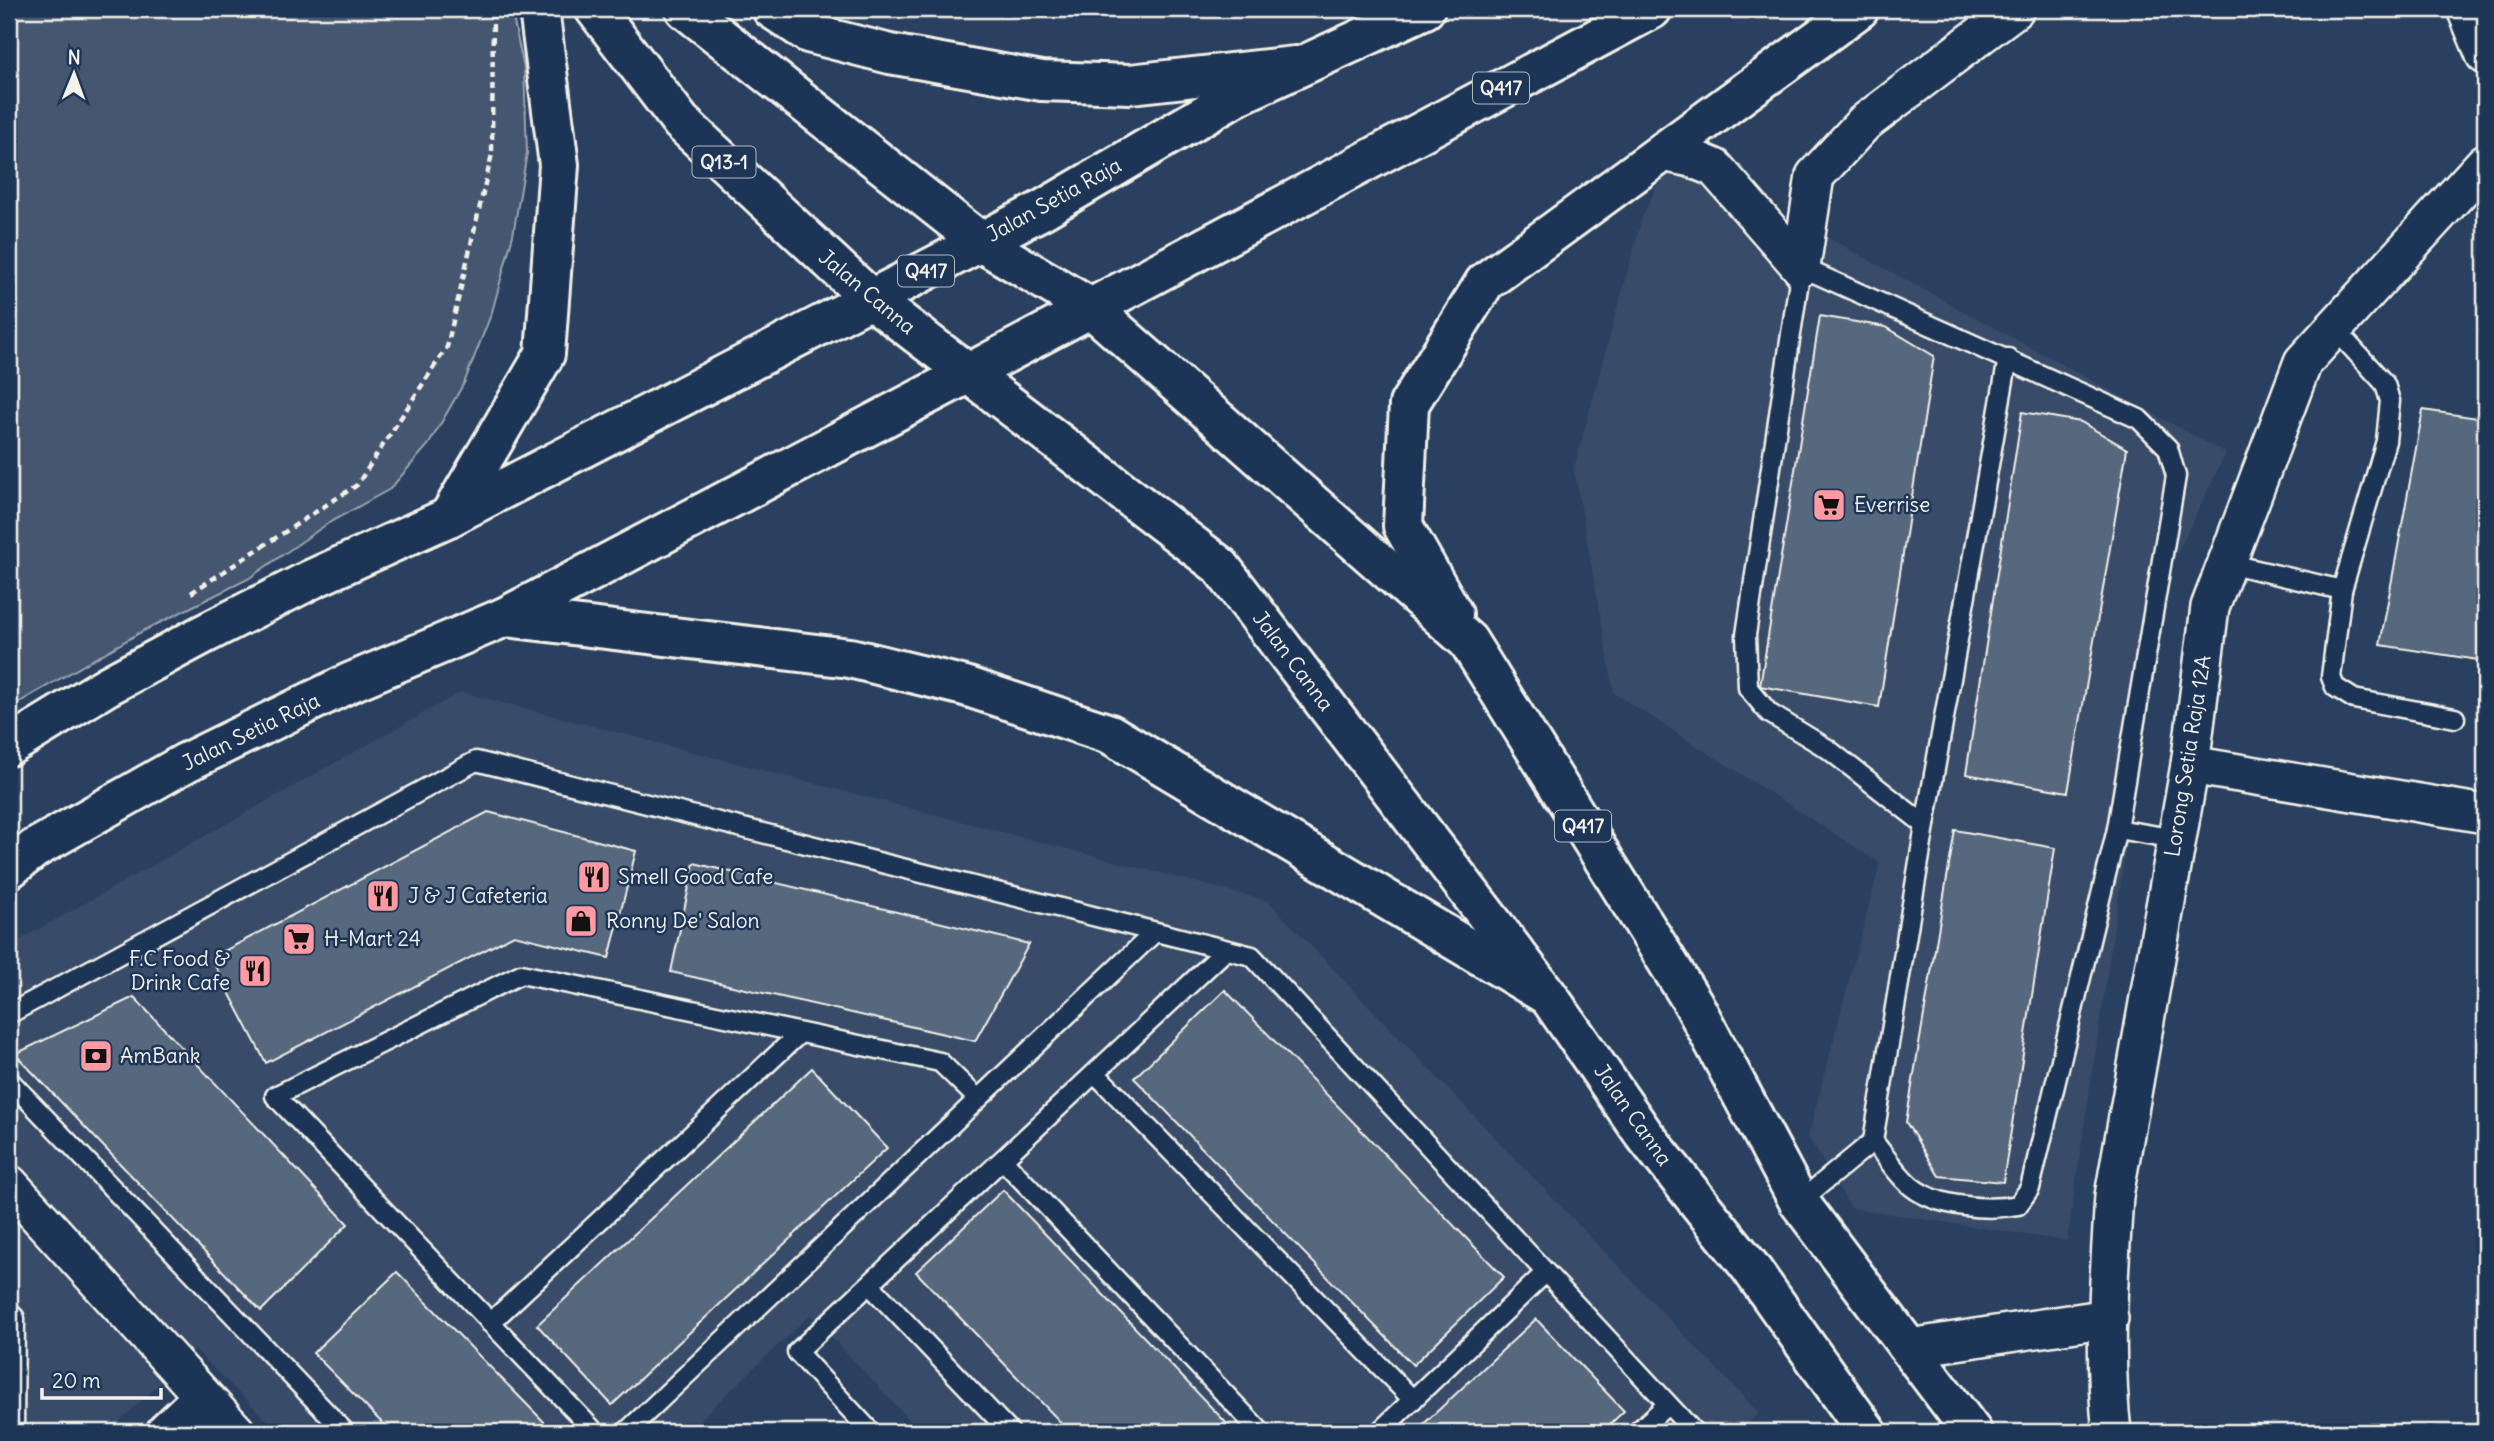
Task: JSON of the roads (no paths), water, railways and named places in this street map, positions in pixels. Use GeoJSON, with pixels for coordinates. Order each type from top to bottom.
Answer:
{"type":"FeatureCollection","features":[{"type":"Feature","properties":{"kind":"main road"},"geometry":{"type":"LineString","coordinates":[[449,517],[545,354],[559,164],[539,9]]}},
{"type":"Feature","properties":{"kind":"main road","name":"Jalan Canna"},"geometry":{"type":"LineString","coordinates":[[595,9],[681,122],[870,299],[1220,566],[1549,997],[1643,1133],[1750,1267],[1865,1432]]}},
{"type":"Feature","properties":{"kind":"main road","name":"Jalan Setia Raja"},"geometry":{"type":"LineString","coordinates":[[685,9],[982,243],[1234,97],[1425,9]]}},
{"type":"Feature","properties":{"kind":"main road"},"geometry":{"type":"LineString","coordinates":[[772,9],[808,33],[890,54],[1042,81],[1130,84],[1299,66]]}},
{"type":"Feature","properties":{"kind":"main road","name":"Q417"},"geometry":{"type":"LineString","coordinates":[[969,373],[1652,9]]}},
{"type":"Feature","properties":{"kind":"main road"},"geometry":{"type":"LineString","coordinates":[[1468,640],[1403,526],[1409,404],[1485,282],[1859,9]]}},
{"type":"Feature","properties":{"kind":"main road","name":"Q417"},"geometry":{"type":"LineString","coordinates":[[870,299],[982,243],[1091,308],[1468,640],[1693,1003],[1799,1202],[1972,1432]]}},
{"type":"Feature","properties":{"kind":"main road"},"geometry":{"type":"LineString","coordinates":[[9,746],[107,685],[202,635],[312,579],[449,517],[870,299]]}},
{"type":"Feature","properties":{"kind":"main road","name":"Jalan Setia Raja"},"geometry":{"type":"LineString","coordinates":[[9,869],[34,849],[185,763],[349,683],[505,617],[969,373]]}},
{"type":"Feature","properties":{"kind":"main road"},"geometry":{"type":"LineString","coordinates":[[505,617],[850,658],[965,686],[1110,734],[1549,997]]}},
{"type":"Feature","properties":{"kind":"street"},"geometry":{"type":"LineString","coordinates":[[1801,267],[1815,176],[1864,123],[2014,9]]}},
{"type":"Feature","properties":{"kind":"street"},"geometry":{"type":"LineString","coordinates":[[2466,9],[2485,55]]}},
{"type":"Feature","properties":{"kind":"street"},"geometry":{"type":"LineString","coordinates":[[1662,152],[1715,168],[1801,267]]}},
{"type":"Feature","properties":{"kind":"street","name":"Lorong Setia Raja 12A"},"geometry":{"type":"LineString","coordinates":[[2112,1432],[2109,1403],[2109,1318],[2114,1196],[2190,765],[2210,607],[2303,362],[2485,163]]}},
{"type":"Feature","properties":{"kind":"street"},"geometry":{"type":"LineString","coordinates":[[2190,765],[2485,814]]}},
{"type":"Feature","properties":{"kind":"street"},"geometry":{"type":"LineString","coordinates":[[9,1184],[236,1432]]}},
{"type":"Feature","properties":{"kind":"street"},"geometry":{"type":"LineString","coordinates":[[1909,1348],[2109,1318]]}},
{"type":"Feature","properties":{"kind":"street"},"geometry":{"type":"LineString","coordinates":[[165,1432],[202,1397]]}},
{"type":"Feature","properties":{"kind":"lane"},"geometry":{"type":"LineString","coordinates":[[1873,1140],[1912,1186],[1934,1199],[2001,1208],[2018,1205],[2030,1188],[2117,829],[2176,476],[2168,448],[2139,419],[1801,267],[1746,635],[1748,688],[1769,713],[1828,749],[1924,825]]}},
{"type":"Feature","properties":{"kind":"lane"},"geometry":{"type":"LineString","coordinates":[[2334,328],[2385,384],[2390,401],[2386,441],[2342,590],[2331,677],[2335,687],[2354,699],[2455,718]]}},
{"type":"Feature","properties":{"kind":"lane"},"geometry":{"type":"LineString","coordinates":[[1799,1202],[1873,1140],[1924,825],[2008,358]]}},
{"type":"Feature","properties":{"kind":"lane"},"geometry":{"type":"LineString","coordinates":[[2227,563],[2342,590]]}},
{"type":"Feature","properties":{"kind":"lane"},"geometry":{"type":"LineString","coordinates":[[9,1014],[476,761],[1252,956],[1694,1432]]}},
{"type":"Feature","properties":{"kind":"lane"},"geometry":{"type":"LineString","coordinates":[[2117,829],[2176,839]]}},
{"type":"Feature","properties":{"kind":"lane"},"geometry":{"type":"LineString","coordinates":[[626,1432],[1155,932]]}},
{"type":"Feature","properties":{"kind":"lane"},"geometry":{"type":"LineString","coordinates":[[871,1432],[797,1352],[1226,950]]}},
{"type":"Feature","properties":{"kind":"lane"},"geometry":{"type":"LineString","coordinates":[[595,1432],[275,1096],[521,974],[940,1062],[978,1099]]}},
{"type":"Feature","properties":{"kind":"lane"},"geometry":{"type":"LineString","coordinates":[[490,1323],[800,1033]]}},
{"type":"Feature","properties":{"kind":"lane"},"geometry":{"type":"LineString","coordinates":[[1096,1073],[1413,1400]]}},
{"type":"Feature","properties":{"kind":"lane"},"geometry":{"type":"LineString","coordinates":[[9,1080],[345,1432]]}},
{"type":"Feature","properties":{"kind":"lane"},"geometry":{"type":"LineString","coordinates":[[1003,1160],[1261,1432]]}},
{"type":"Feature","properties":{"kind":"lane"},"geometry":{"type":"LineString","coordinates":[[1379,1432],[1545,1273]]}},
{"type":"Feature","properties":{"kind":"lane"},"geometry":{"type":"LineString","coordinates":[[870,1285],[1010,1432]]}},
{"type":"Feature","properties":{"kind":"lane"},"geometry":{"type":"LineString","coordinates":[[9,1311],[15,1318],[14,1432]]}},
{"type":"Feature","properties":{"kind":"lane"},"geometry":{"type":"LineString","coordinates":[[1637,1432],[1667,1405]]}},
{"type":"Feature","properties":{"kind":"place","name":"Everrise"},"geometry":{"type":"Point","coordinates":[1829,505]}},
{"type":"Feature","properties":{"kind":"place","name":"Smell Good Cafe"},"geometry":{"type":"Point","coordinates":[594,877]}},
{"type":"Feature","properties":{"kind":"place","name":"J & J Cafeteria"},"geometry":{"type":"Point","coordinates":[383,896]}},
{"type":"Feature","properties":{"kind":"place","name":"Ronny De' Salon"},"geometry":{"type":"Point","coordinates":[581,921]}},
{"type":"Feature","properties":{"kind":"place","name":"H-Mart 24"},"geometry":{"type":"Point","coordinates":[299,939]}},
{"type":"Feature","properties":{"kind":"place","name":"F.C Food & Drink Cafe"},"geometry":{"type":"Point","coordinates":[255,971]}},
{"type":"Feature","properties":{"kind":"place","name":"AmBank"},"geometry":{"type":"Point","coordinates":[96,1056]}}]}
